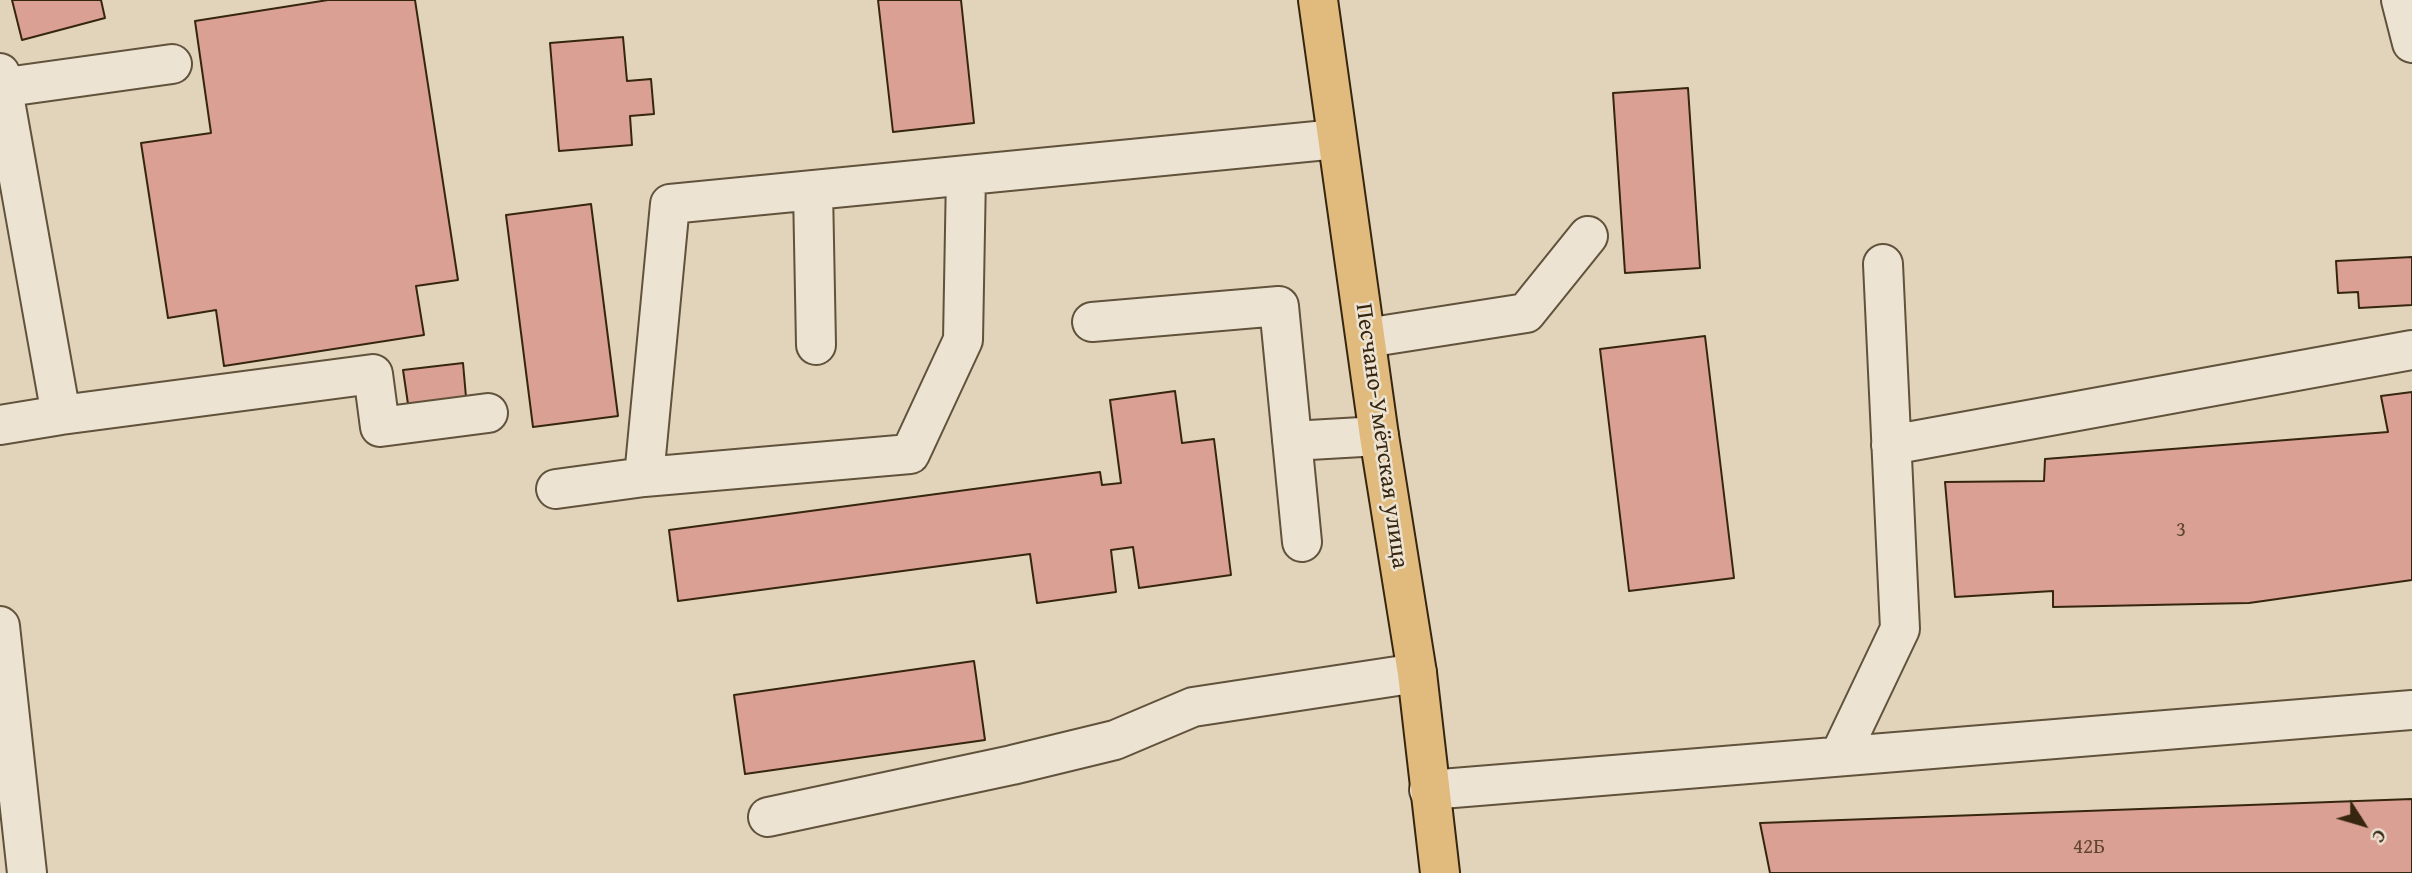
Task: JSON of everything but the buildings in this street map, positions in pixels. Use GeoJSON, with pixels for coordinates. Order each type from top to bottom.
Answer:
{"type":"FeatureCollection","features":[{"type":"Feature","properties":{"kind":"main road","name":"Песчано-Умётская улица"},"geometry":{"type":"LineString","coordinates":[[1318,0],[1378,436],[1417,673],[1440,873]]}},
{"type":"Feature","properties":{"kind":"lane"},"geometry":{"type":"LineString","coordinates":[[2401,0],[2412,43]]}},
{"type":"Feature","properties":{"kind":"lane"},"geometry":{"type":"LineString","coordinates":[[61,415],[1,82],[172,64]]}},
{"type":"Feature","properties":{"kind":"lane"},"geometry":{"type":"LineString","coordinates":[[644,477],[670,204],[1337,139]]}},
{"type":"Feature","properties":{"kind":"lane"},"geometry":{"type":"LineString","coordinates":[[556,489],[644,477],[910,454],[963,340],[966,175]]}},
{"type":"Feature","properties":{"kind":"lane"},"geometry":{"type":"LineString","coordinates":[[813,190],[816,345]]}},
{"type":"Feature","properties":{"kind":"lane"},"geometry":{"type":"LineString","coordinates":[[1366,338],[1526,313],[1588,236]]}},
{"type":"Feature","properties":{"kind":"lane"},"geometry":{"type":"LineString","coordinates":[[1840,755],[1900,629],[1882,264]]}},
{"type":"Feature","properties":{"kind":"lane"},"geometry":{"type":"LineString","coordinates":[[1092,321],[1279,306],[1302,541]]}},
{"type":"Feature","properties":{"kind":"lane"},"geometry":{"type":"LineString","coordinates":[[1891,445],[2412,350]]}},
{"type":"Feature","properties":{"kind":"lane"},"geometry":{"type":"LineString","coordinates":[[0,425],[373,374],[380,427],[488,413]]}},
{"type":"Feature","properties":{"kind":"lane"},"geometry":{"type":"LineString","coordinates":[[1292,441],[1378,436]]}},
{"type":"Feature","properties":{"kind":"lane"},"geometry":{"type":"LineString","coordinates":[[0,626],[27,873]]}},
{"type":"Feature","properties":{"kind":"lane"},"geometry":{"type":"LineString","coordinates":[[768,817],[1115,740],[1193,706],[1417,673]]}},
{"type":"Feature","properties":{"kind":"lane"},"geometry":{"type":"LineString","coordinates":[[1429,790],[2412,710]]}}]}
